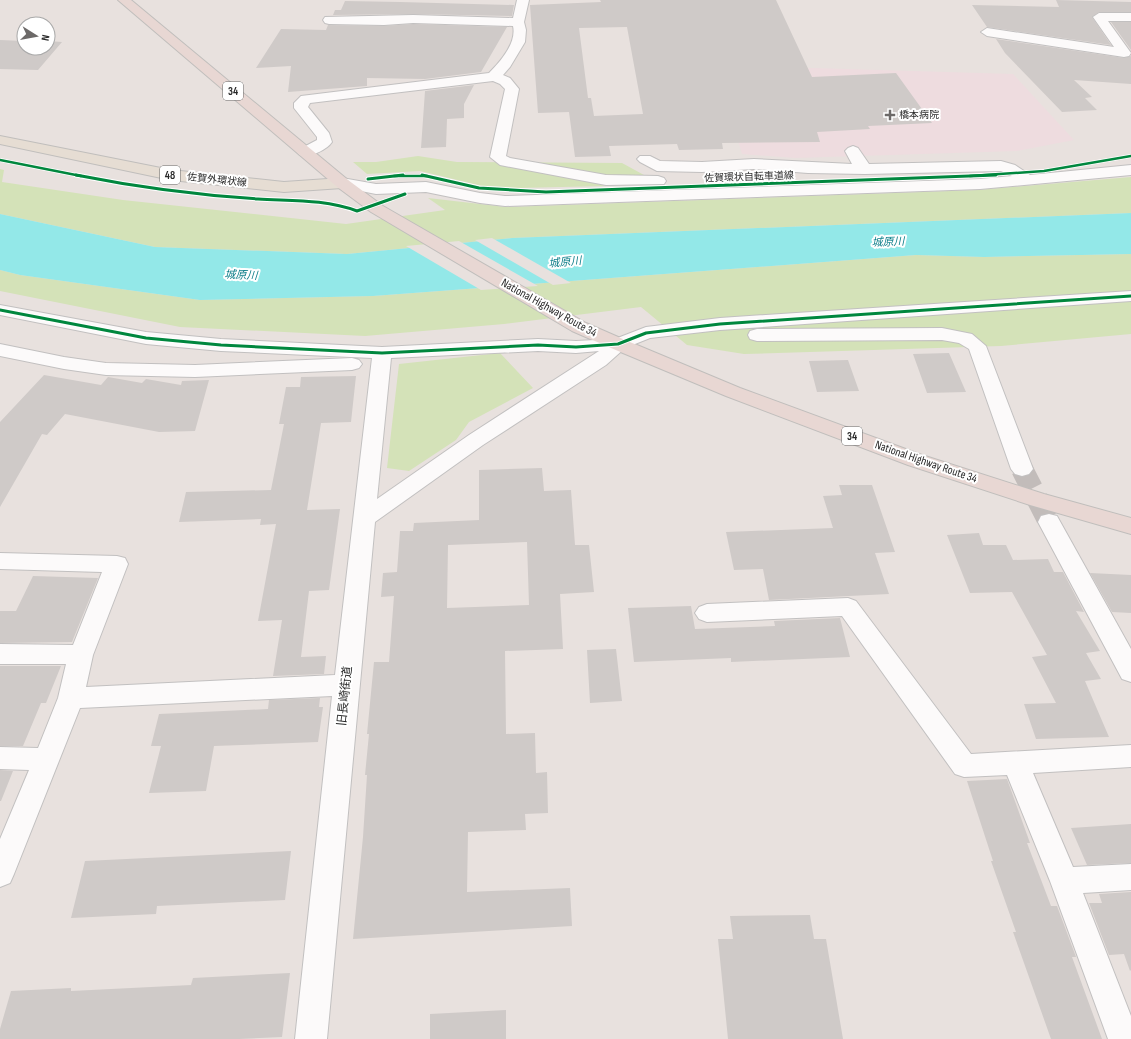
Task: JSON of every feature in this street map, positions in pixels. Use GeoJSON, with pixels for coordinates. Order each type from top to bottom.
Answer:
{"type":"FeatureCollection","features":[{"type":"Feature","properties":{"kind":"highway","name":"National Highway Route 34"},"geometry":{"type":"LineString","coordinates":[[124,0],[342,183],[377,208],[579,327],[733,392],[915,460],[1038,500],[1131,526]]}},
{"type":"Feature","properties":{"kind":"main road","name":"佐賀外環状線"},"geometry":{"type":"LineString","coordinates":[[0,140],[171,175],[284,187],[342,183]]}},
{"type":"Feature","properties":{"kind":"street"},"geometry":{"type":"LineString","coordinates":[[306,152],[325,142],[324,136],[301,108],[301,103],[306,99],[484,79],[494,76],[503,67],[518,42],[520,30],[518,22],[522,0]]}},
{"type":"Feature","properties":{"kind":"street"},"geometry":{"type":"LineString","coordinates":[[987,32],[1124,53],[1099,17],[1131,17]]}},
{"type":"Feature","properties":{"kind":"street"},"geometry":{"type":"LineString","coordinates":[[328,20],[384,21],[413,19],[518,22]]}},
{"type":"Feature","properties":{"kind":"street"},"geometry":{"type":"LineString","coordinates":[[494,76],[505,81],[512,89],[498,157],[505,162],[606,180],[663,188],[739,174],[772,166],[782,161],[784,153]]}},
{"type":"Feature","properties":{"kind":"street"},"geometry":{"type":"LineString","coordinates":[[853,151],[858,162],[865,169]]}},
{"type":"Feature","properties":{"kind":"street"},"geometry":{"type":"LineString","coordinates":[[645,159],[657,166],[702,167],[754,164],[808,168],[865,169],[1001,166],[1010,168],[1028,180]]}},
{"type":"Feature","properties":{"kind":"street"},"geometry":{"type":"LineString","coordinates":[[342,183],[376,189],[426,187],[480,198],[505,201],[663,188],[980,184],[1131,170]]}},
{"type":"Feature","properties":{"kind":"street"},"geometry":{"type":"LineString","coordinates":[[0,310],[146,338],[221,345],[382,353],[538,345],[576,347],[618,344],[660,330],[720,324],[1094,300],[1131,296]]}},
{"type":"Feature","properties":{"kind":"street"},"geometry":{"type":"LineString","coordinates":[[1094,300],[1131,300]]}},
{"type":"Feature","properties":{"kind":"street"},"geometry":{"type":"LineString","coordinates":[[660,330],[725,336],[942,334],[965,338],[977,346],[1022,469]]}},
{"type":"Feature","properties":{"kind":"street"},"geometry":{"type":"LineString","coordinates":[[364,519],[476,440],[599,361],[618,344]]}},
{"type":"Feature","properties":{"kind":"street"},"geometry":{"type":"LineString","coordinates":[[0,350],[64,363],[106,369],[195,371],[363,364],[382,353]]}},
{"type":"Feature","properties":{"kind":"street","name":"旧長崎街道"},"geometry":{"type":"LineString","coordinates":[[311,1039],[346,685],[382,353]]}},
{"type":"Feature","properties":{"kind":"street"},"geometry":{"type":"LineString","coordinates":[[1050,522],[1128,659]]}},
{"type":"Feature","properties":{"kind":"street"},"geometry":{"type":"LineString","coordinates":[[0,560],[117,564],[80,655],[71,698],[45,759],[0,874]]}},
{"type":"Feature","properties":{"kind":"street"},"geometry":{"type":"LineString","coordinates":[[707,613],[848,607],[964,766],[1131,756]]}},
{"type":"Feature","properties":{"kind":"street"},"geometry":{"type":"LineString","coordinates":[[0,654],[80,655]]}},
{"type":"Feature","properties":{"kind":"street"},"geometry":{"type":"LineString","coordinates":[[71,698],[346,685]]}},
{"type":"Feature","properties":{"kind":"street"},"geometry":{"type":"LineString","coordinates":[[0,758],[45,759]]}},
{"type":"Feature","properties":{"kind":"street"},"geometry":{"type":"LineString","coordinates":[[1015,762],[1064,881],[1124,1039]]}},
{"type":"Feature","properties":{"kind":"street"},"geometry":{"type":"LineString","coordinates":[[1064,881],[1131,877]]}},
{"type":"Feature","properties":{"kind":"shaded area","name":"橋本病院"},"geometry":{"type":"Polygon","coordinates":[[[813,68],[1013,74],[1074,140],[1017,151],[795,158],[742,154],[718,70],[813,68]]]}},
{"type":"Feature","properties":{"kind":"green space"},"geometry":{"type":"Polygon","coordinates":[[[418,156],[457,162],[622,163],[644,175],[579,180],[607,186],[517,188],[482,186],[420,171],[367,174],[353,162],[376,162],[418,156]]]}},
{"type":"Feature","properties":{"kind":"green space"},"geometry":{"type":"Polygon","coordinates":[[[0,169],[4,170],[2,182],[123,200],[346,224],[445,210],[428,198],[506,207],[977,190],[1131,177],[1131,213],[512,238],[347,254],[155,247],[0,214],[0,169]]]}},
{"type":"Feature","properties":{"kind":"green space"},"geometry":{"type":"Polygon","coordinates":[[[1131,254],[1131,334],[1001,346],[744,354],[687,345],[641,307],[504,324],[365,336],[180,327],[0,291],[0,270],[20,275],[200,300],[373,296],[916,255],[984,257],[1131,254]]]}},
{"type":"Feature","properties":{"kind":"green space"},"geometry":{"type":"Polygon","coordinates":[[[500,353],[533,388],[469,422],[456,440],[409,471],[387,468],[399,364],[500,353]]]}},
{"type":"Feature","properties":{"kind":"water","name":"城原川"},"geometry":{"type":"Polygon","coordinates":[[[1131,213],[1131,254],[984,257],[916,255],[373,296],[200,300],[20,275],[0,270],[0,214],[155,247],[347,254],[512,238],[1131,213]]]}},
{"type":"Feature","properties":{"kind":"pier"},"geometry":{"type":"Polygon","coordinates":[[[492,238],[571,283],[553,285],[475,240],[492,238]]]}},
{"type":"Feature","properties":{"kind":"pier"},"geometry":{"type":"Polygon","coordinates":[[[459,241],[538,286],[481,290],[406,246],[459,241]]]}},
{"type":"Feature","properties":{"kind":"building"},"geometry":{"type":"Polygon","coordinates":[[[600,0],[776,0],[812,77],[896,73],[932,123],[868,126],[870,129],[817,132],[820,142],[722,143],[723,149],[679,150],[677,144],[609,146],[611,156],[575,157],[569,112],[538,113],[530,5],[601,2],[600,0]],[[627,27],[579,28],[588,98],[591,98],[594,116],[643,114],[627,27]]]}},
{"type":"Feature","properties":{"kind":"building"},"geometry":{"type":"Polygon","coordinates":[[[1056,0],[1131,2],[1131,12],[1099,12],[1092,17],[1111,45],[987,27],[972,5],[1059,7],[1056,0]]]}},
{"type":"Feature","properties":{"kind":"building"},"geometry":{"type":"Polygon","coordinates":[[[345,1],[514,5],[512,16],[413,14],[333,15],[335,10],[341,10],[345,1]]]}},
{"type":"Feature","properties":{"kind":"building"},"geometry":{"type":"Polygon","coordinates":[[[1111,22],[1131,22],[1131,50],[1111,22]]]}},
{"type":"Feature","properties":{"kind":"building"},"geometry":{"type":"Polygon","coordinates":[[[413,24],[507,27],[481,72],[425,79],[367,78],[367,86],[288,92],[291,66],[256,68],[281,29],[326,30],[328,25],[384,26],[413,24]]]}},
{"type":"Feature","properties":{"kind":"building"},"geometry":{"type":"Polygon","coordinates":[[[996,39],[1124,58],[1131,56],[1131,84],[1074,80],[1092,97],[1085,98],[1097,110],[1062,112],[1005,53],[996,39]]]}},
{"type":"Feature","properties":{"kind":"building"},"geometry":{"type":"Polygon","coordinates":[[[0,40],[16,41],[16,56],[50,56],[38,70],[0,69],[0,40]]]}},
{"type":"Feature","properties":{"kind":"building"},"geometry":{"type":"Polygon","coordinates":[[[56,42],[62,42],[56,49],[56,42]]]}},
{"type":"Feature","properties":{"kind":"building"},"geometry":{"type":"Polygon","coordinates":[[[474,85],[464,104],[464,118],[447,119],[446,147],[421,148],[425,91],[474,85]]]}},
{"type":"Feature","properties":{"kind":"building"},"geometry":{"type":"Polygon","coordinates":[[[949,353],[966,392],[927,393],[913,354],[949,353]]]}},
{"type":"Feature","properties":{"kind":"building"},"geometry":{"type":"Polygon","coordinates":[[[848,360],[859,391],[817,392],[809,361],[848,360]]]}},
{"type":"Feature","properties":{"kind":"building"},"geometry":{"type":"Polygon","coordinates":[[[44,375],[101,385],[108,377],[142,383],[146,379],[181,385],[182,381],[209,380],[195,431],[159,432],[65,414],[47,435],[42,434],[0,507],[0,422],[44,375]]]}},
{"type":"Feature","properties":{"kind":"building"},"geometry":{"type":"Polygon","coordinates":[[[356,376],[351,422],[321,423],[307,510],[340,509],[329,590],[309,591],[301,657],[326,656],[324,674],[273,676],[282,620],[258,621],[276,524],[260,525],[261,519],[179,522],[186,492],[271,490],[284,424],[279,424],[286,387],[300,387],[301,377],[356,376]]]}},
{"type":"Feature","properties":{"kind":"building"},"geometry":{"type":"Polygon","coordinates":[[[542,468],[544,491],[571,490],[575,545],[589,545],[594,592],[560,594],[563,649],[505,651],[506,734],[535,733],[536,773],[547,772],[548,813],[525,814],[526,830],[468,832],[467,892],[570,888],[572,926],[353,939],[363,837],[367,775],[365,775],[369,734],[367,734],[374,662],[389,662],[394,596],[381,597],[383,573],[397,572],[400,531],[413,531],[414,523],[479,520],[479,470],[542,468]],[[527,542],[448,545],[447,608],[529,605],[527,542]]]}},
{"type":"Feature","properties":{"kind":"building"},"geometry":{"type":"Polygon","coordinates":[[[839,485],[872,485],[895,552],[875,553],[889,594],[769,600],[763,569],[734,570],[726,532],[833,528],[823,496],[842,495],[839,485]]]}},
{"type":"Feature","properties":{"kind":"building"},"geometry":{"type":"Polygon","coordinates":[[[979,533],[983,545],[1006,545],[1013,560],[1048,559],[1054,572],[1063,572],[1084,612],[1076,611],[1100,651],[1086,653],[1101,679],[1085,681],[1109,737],[1036,739],[1024,704],[1056,703],[1032,657],[1047,655],[1012,592],[970,593],[947,535],[979,533]]]}},
{"type":"Feature","properties":{"kind":"building"},"geometry":{"type":"Polygon","coordinates":[[[1090,573],[1131,575],[1131,613],[1112,612],[1090,573]]]}},
{"type":"Feature","properties":{"kind":"building"},"geometry":{"type":"Polygon","coordinates":[[[33,576],[98,578],[72,642],[0,643],[0,611],[16,611],[33,576]]]}},
{"type":"Feature","properties":{"kind":"building"},"geometry":{"type":"Polygon","coordinates":[[[691,606],[695,629],[775,626],[774,621],[840,618],[850,657],[731,662],[731,658],[634,662],[628,608],[691,606]]]}},
{"type":"Feature","properties":{"kind":"building"},"geometry":{"type":"Polygon","coordinates":[[[616,649],[622,701],[590,703],[587,650],[616,649]]]}},
{"type":"Feature","properties":{"kind":"building"},"geometry":{"type":"Polygon","coordinates":[[[0,666],[61,666],[46,703],[41,703],[23,746],[0,746],[0,666]]]}},
{"type":"Feature","properties":{"kind":"building"},"geometry":{"type":"Polygon","coordinates":[[[320,698],[319,707],[323,707],[318,742],[214,746],[206,791],[149,793],[161,746],[151,746],[159,714],[268,709],[269,700],[320,698]]]}},
{"type":"Feature","properties":{"kind":"building"},"geometry":{"type":"Polygon","coordinates":[[[0,770],[13,771],[1,801],[0,801],[0,770]]]}},
{"type":"Feature","properties":{"kind":"building"},"geometry":{"type":"Polygon","coordinates":[[[1007,779],[1030,843],[1027,843],[1051,906],[1057,906],[1076,957],[1072,957],[1102,1039],[1051,1039],[1013,932],[1016,932],[991,861],[993,861],[967,781],[1007,779]]]}},
{"type":"Feature","properties":{"kind":"building"},"geometry":{"type":"Polygon","coordinates":[[[1131,824],[1131,863],[1087,865],[1071,828],[1131,824]]]}},
{"type":"Feature","properties":{"kind":"building"},"geometry":{"type":"Polygon","coordinates":[[[291,851],[285,900],[157,906],[156,914],[71,918],[85,861],[291,851]]]}},
{"type":"Feature","properties":{"kind":"building"},"geometry":{"type":"Polygon","coordinates":[[[1131,892],[1130,971],[1124,954],[1109,955],[1089,903],[1102,903],[1099,894],[1131,892]]]}},
{"type":"Feature","properties":{"kind":"building"},"geometry":{"type":"Polygon","coordinates":[[[810,915],[814,939],[826,939],[843,1039],[728,1039],[718,939],[733,939],[730,916],[810,915]]]}},
{"type":"Feature","properties":{"kind":"building"},"geometry":{"type":"Polygon","coordinates":[[[290,973],[282,1037],[239,1039],[0,1039],[0,1029],[11,991],[71,988],[71,991],[191,985],[193,978],[290,973]]]}},
{"type":"Feature","properties":{"kind":"building"},"geometry":{"type":"Polygon","coordinates":[[[506,1010],[506,1039],[430,1039],[430,1014],[506,1010]]]}},
{"type":"Feature","properties":{"kind":"tunnel"},"geometry":{"type":"LineString","coordinates":[[1022,469],[1049,522]]}},
{"type":"Feature","properties":{"kind":"cycle path","name":"佐賀環状自転車道線"},"geometry":{"type":"LineString","coordinates":[[368,179],[404,175],[422,175],[479,188],[546,192],[999,175],[1044,171],[1131,156]]}},
{"type":"Feature","properties":{"kind":"cycle path"},"geometry":{"type":"LineString","coordinates":[[0,160],[121,184],[258,199],[298,200],[344,206],[357,211],[405,194]]}},
{"type":"Feature","properties":{"kind":"cycle path"},"geometry":{"type":"LineString","coordinates":[[0,310],[146,338],[221,345],[382,353],[538,345],[576,347],[618,344],[646,333],[720,324],[1131,296]]}},
{"type":"Feature","properties":{"kind":"place","name":"橋本病院"},"geometry":{"type":"Point","coordinates":[890,115]}}]}
